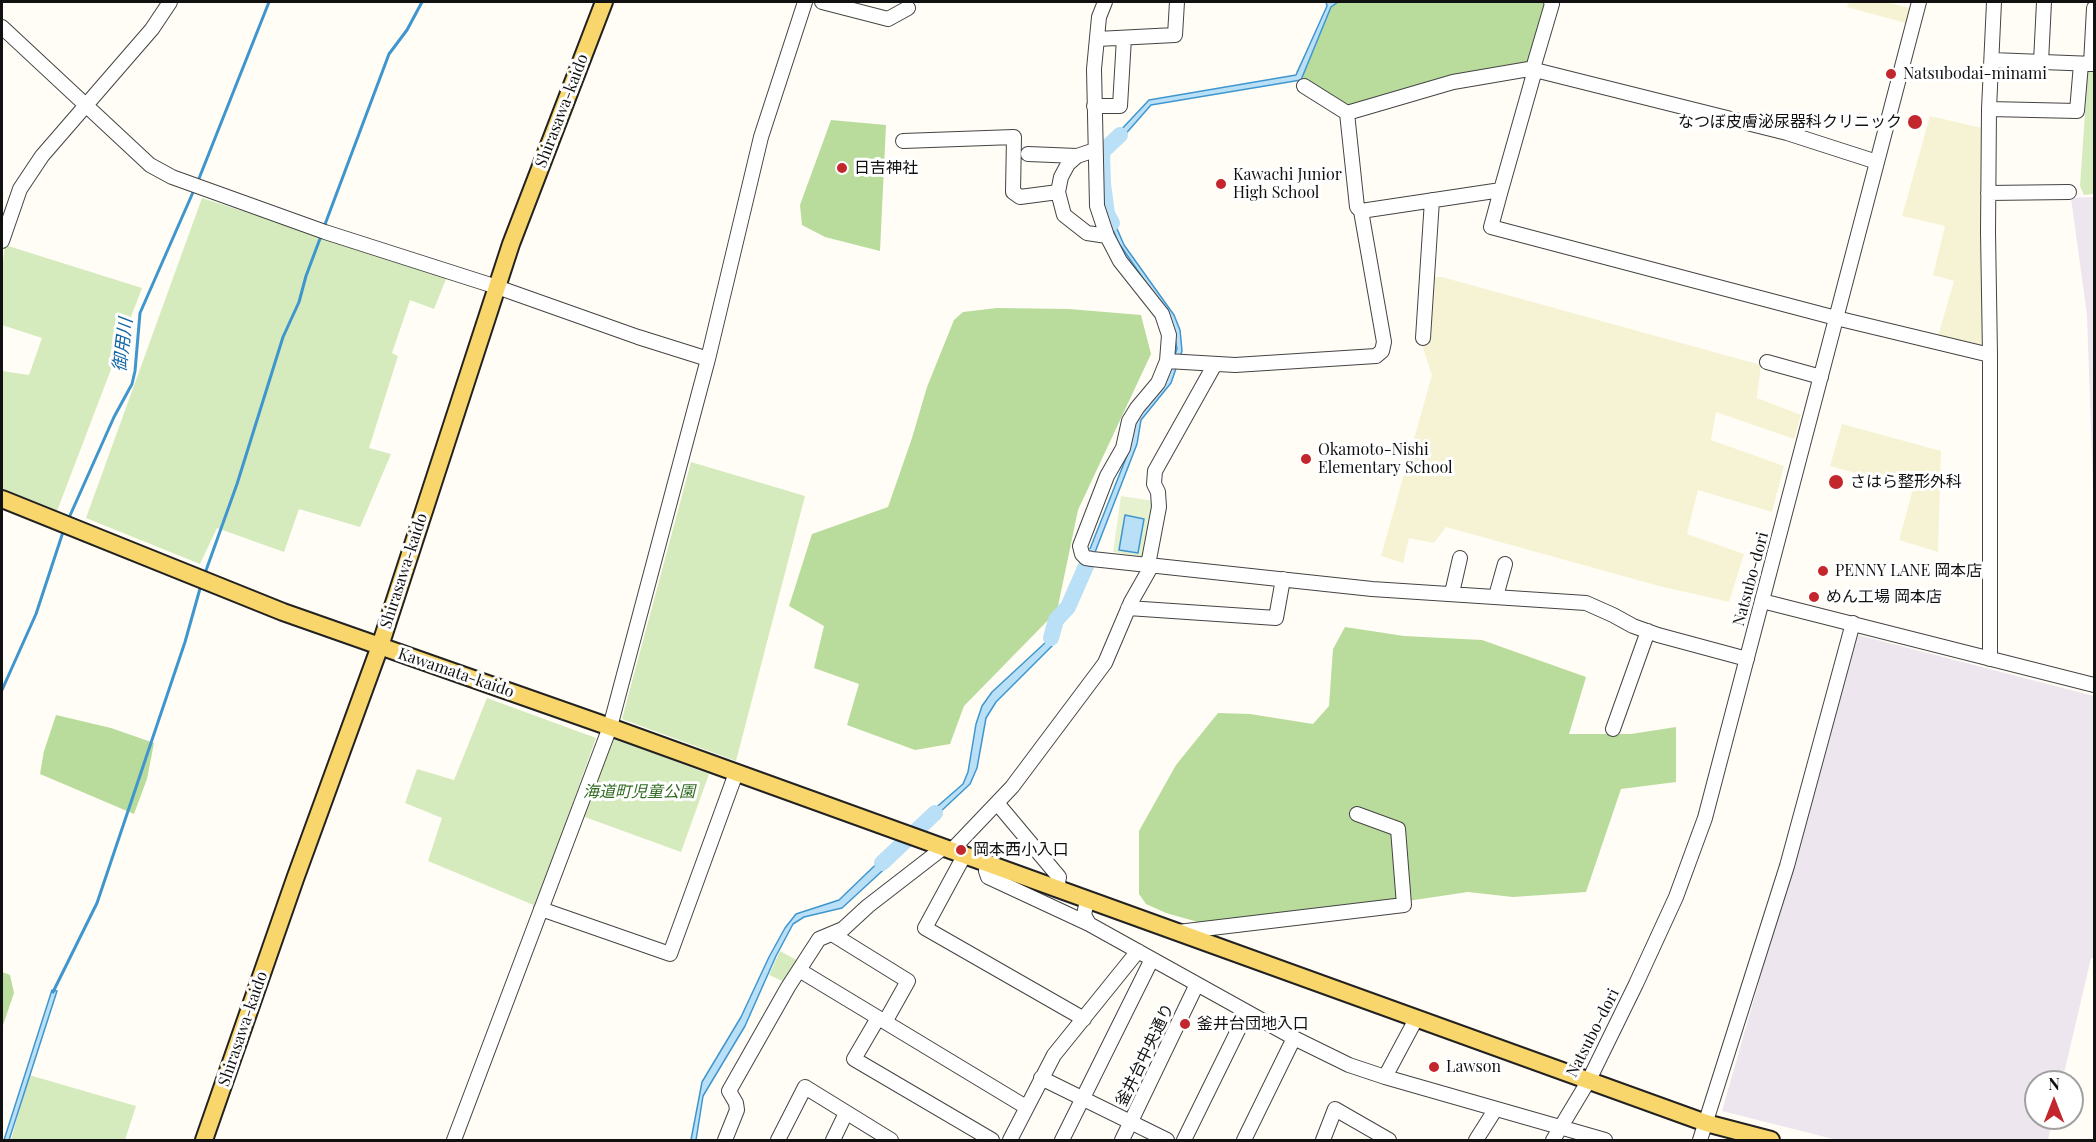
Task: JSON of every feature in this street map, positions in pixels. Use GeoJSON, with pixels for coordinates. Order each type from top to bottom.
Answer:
{"type":"FeatureCollection","features":[{"type":"Feature","properties":{"kind":"main road","name":"Shirasawa-kaido"},"geometry":{"type":"LineString","coordinates":[[204,1140],[295,879],[380,646],[511,244],[604,2]]}},
{"type":"Feature","properties":{"kind":"main road","name":"Kawamata-kaido"},"geometry":{"type":"LineString","coordinates":[[2,499],[283,612],[610,727],[1706,1123],[1771,1140]]}},
{"type":"Feature","properties":{"kind":"street"},"geometry":{"type":"LineString","coordinates":[[2,241],[20,189],[42,156],[152,29],[170,2]]}},
{"type":"Feature","properties":{"kind":"street"},"geometry":{"type":"LineString","coordinates":[[454,1140],[610,727],[708,359],[761,137],[805,2]]}},
{"type":"Feature","properties":{"kind":"street"},"geometry":{"type":"LineString","coordinates":[[822,2],[888,19],[908,8]]}},
{"type":"Feature","properties":{"kind":"street"},"geometry":{"type":"LineString","coordinates":[[1105,2],[1099,17],[1094,69],[1097,206],[1107,236],[1120,261],[1162,314],[1169,335],[1173,361],[1129,421],[1123,448],[1107,476],[1080,546],[1082,554],[1089,558],[1372,589],[1586,603],[1648,631],[1747,659]]}},
{"type":"Feature","properties":{"kind":"street"},"geometry":{"type":"LineString","coordinates":[[1097,39],[1175,35],[1177,2]]}},
{"type":"Feature","properties":{"kind":"street"},"geometry":{"type":"LineString","coordinates":[[1551,2],[1534,65],[1535,70],[1491,228],[1836,318],[1990,355]]}},
{"type":"Feature","properties":{"kind":"street","name":"Natsubo-dori"},"geometry":{"type":"LineString","coordinates":[[1553,1140],[1589,1080],[1660,931],[1691,859],[1712,795],[1919,2]]}},
{"type":"Feature","properties":{"kind":"street"},"geometry":{"type":"LineString","coordinates":[[1990,659],[1988,193],[1994,2]]}},
{"type":"Feature","properties":{"kind":"street"},"geometry":{"type":"LineString","coordinates":[[2041,62],[2044,2]]}},
{"type":"Feature","properties":{"kind":"street"},"geometry":{"type":"LineString","coordinates":[[1989,109],[2077,111],[2089,64],[2094,8]]}},
{"type":"Feature","properties":{"kind":"street"},"geometry":{"type":"LineString","coordinates":[[2,27],[150,165],[172,177],[325,232],[497,287],[708,359]]}},
{"type":"Feature","properties":{"kind":"street"},"geometry":{"type":"LineString","coordinates":[[1094,106],[1120,106],[1124,38]]}},
{"type":"Feature","properties":{"kind":"street"},"geometry":{"type":"LineString","coordinates":[[1992,60],[2089,64]]}},
{"type":"Feature","properties":{"kind":"street"},"geometry":{"type":"LineString","coordinates":[[1304,86],[1347,113],[1453,82],[1529,69],[1787,133],[1877,162]]}},
{"type":"Feature","properties":{"kind":"street"},"geometry":{"type":"LineString","coordinates":[[1173,361],[1235,365],[1376,356],[1382,351],[1384,342],[1361,211],[1357,207],[1347,113]]}},
{"type":"Feature","properties":{"kind":"street"},"geometry":{"type":"LineString","coordinates":[[903,141],[1014,137],[1013,192],[1020,197],[1058,192]]}},
{"type":"Feature","properties":{"kind":"street"},"geometry":{"type":"LineString","coordinates":[[1028,154],[1077,156],[1095,150]]}},
{"type":"Feature","properties":{"kind":"street"},"geometry":{"type":"LineString","coordinates":[[1077,156],[1064,170],[1058,192],[1064,215],[1086,233],[1107,236]]}},
{"type":"Feature","properties":{"kind":"street"},"geometry":{"type":"LineString","coordinates":[[1361,211],[1502,190]]}},
{"type":"Feature","properties":{"kind":"street"},"geometry":{"type":"LineString","coordinates":[[1988,193],[2069,192]]}},
{"type":"Feature","properties":{"kind":"street"},"geometry":{"type":"LineString","coordinates":[[1423,338],[1431,200]]}},
{"type":"Feature","properties":{"kind":"street"},"geometry":{"type":"LineString","coordinates":[[1767,362],[1821,377]]}},
{"type":"Feature","properties":{"kind":"street"},"geometry":{"type":"LineString","coordinates":[[725,1140],[737,1110],[729,1091],[819,939],[843,929],[868,906],[953,852],[1012,787],[1105,663],[1128,608],[1150,565],[1158,507],[1158,492],[1154,484],[1155,471],[1215,364]]}},
{"type":"Feature","properties":{"kind":"street"},"geometry":{"type":"LineString","coordinates":[[1452,593],[1460,558]]}},
{"type":"Feature","properties":{"kind":"street"},"geometry":{"type":"LineString","coordinates":[[1496,596],[1505,564]]}},
{"type":"Feature","properties":{"kind":"street"},"geometry":{"type":"LineString","coordinates":[[1128,608],[1276,618],[1283,579]]}},
{"type":"Feature","properties":{"kind":"street"},"geometry":{"type":"LineString","coordinates":[[1762,601],[2094,685]]}},
{"type":"Feature","properties":{"kind":"street"},"geometry":{"type":"LineString","coordinates":[[1700,1140],[1787,866],[1853,623]]}},
{"type":"Feature","properties":{"kind":"street"},"geometry":{"type":"LineString","coordinates":[[1612,729],[1648,631]]}},
{"type":"Feature","properties":{"kind":"street"},"geometry":{"type":"LineString","coordinates":[[542,909],[670,954],[736,773]]}},
{"type":"Feature","properties":{"kind":"street"},"geometry":{"type":"LineString","coordinates":[[997,802],[1059,877],[1057,889]]}},
{"type":"Feature","properties":{"kind":"street"},"geometry":{"type":"LineString","coordinates":[[1176,932],[1404,905],[1398,829],[1357,814]]}},
{"type":"Feature","properties":{"kind":"street"},"geometry":{"type":"LineString","coordinates":[[953,852],[925,928],[1084,1019]]}},
{"type":"Feature","properties":{"kind":"street"},"geometry":{"type":"LineString","coordinates":[[987,864],[988,877],[1089,924],[1294,1038],[1349,1065],[1495,1110],[1605,1140]]}},
{"type":"Feature","properties":{"kind":"street"},"geometry":{"type":"LineString","coordinates":[[1087,900],[1084,915],[1089,924]]}},
{"type":"Feature","properties":{"kind":"street"},"geometry":{"type":"LineString","coordinates":[[832,934],[908,981],[854,1059],[992,1140]]}},
{"type":"Feature","properties":{"kind":"street"},"geometry":{"type":"LineString","coordinates":[[1010,1140],[1041,1078],[1063,1041],[1084,1019],[1138,951]]}},
{"type":"Feature","properties":{"kind":"street"},"geometry":{"type":"LineString","coordinates":[[1062,1140],[1152,959]]}},
{"type":"Feature","properties":{"kind":"street"},"geometry":{"type":"LineString","coordinates":[[799,970],[1026,1107]]}},
{"type":"Feature","properties":{"kind":"street","name":"釜井台中央通り"},"geometry":{"type":"LineString","coordinates":[[1122,1140],[1197,984]]}},
{"type":"Feature","properties":{"kind":"street"},"geometry":{"type":"LineString","coordinates":[[1184,1140],[1247,1012]]}},
{"type":"Feature","properties":{"kind":"street"},"geometry":{"type":"LineString","coordinates":[[1385,1077],[1416,1019]]}},
{"type":"Feature","properties":{"kind":"street"},"geometry":{"type":"LineString","coordinates":[[1244,1140],[1294,1038]]}},
{"type":"Feature","properties":{"kind":"street"},"geometry":{"type":"LineString","coordinates":[[1041,1078],[1167,1140]]}},
{"type":"Feature","properties":{"kind":"street"},"geometry":{"type":"LineString","coordinates":[[778,1140],[805,1087],[890,1140]]}},
{"type":"Feature","properties":{"kind":"street"},"geometry":{"type":"LineString","coordinates":[[1323,1140],[1335,1109],[1389,1140]]}},
{"type":"Feature","properties":{"kind":"street"},"geometry":{"type":"LineString","coordinates":[[1476,1140],[1495,1110]]}},
{"type":"Feature","properties":{"kind":"street"},"geometry":{"type":"LineString","coordinates":[[833,1140],[846,1113]]}},
{"type":"Feature","properties":{"kind":"shaded area"},"geometry":{"type":"Polygon","coordinates":[[[1849,2],[1886,2],[1913,9],[1909,24],[1847,7],[1849,2]]]}},
{"type":"Feature","properties":{"kind":"shaded area"},"geometry":{"type":"Polygon","coordinates":[[[1930,116],[1982,128],[1986,347],[1938,336],[1954,281],[1933,275],[1945,226],[1902,216],[1930,116]]]}},
{"type":"Feature","properties":{"kind":"shaded area"},"geometry":{"type":"Polygon","coordinates":[[[2094,197],[2094,515],[2087,315],[2071,198],[2094,197]]]}},
{"type":"Feature","properties":{"kind":"shaded area"},"geometry":{"type":"Polygon","coordinates":[[[1427,277],[1442,277],[1761,365],[1757,398],[1801,415],[1794,439],[1716,412],[1711,440],[1784,466],[1772,512],[1698,490],[1687,534],[1744,554],[1729,602],[1659,586],[1446,527],[1434,543],[1409,538],[1403,563],[1381,556],[1432,375],[1422,345],[1427,277]]]}},
{"type":"Feature","properties":{"kind":"shaded area"},"geometry":{"type":"Polygon","coordinates":[[[1842,424],[1941,451],[1938,552],[1899,540],[1913,489],[1830,466],[1842,424]]]}},
{"type":"Feature","properties":{"kind":"shaded area"},"geometry":{"type":"Polygon","coordinates":[[[1858,635],[2094,696],[2094,958],[2091,958],[2065,1070],[2024,1070],[2024,1130],[2050,1130],[2048,1140],[1837,1140],[1722,1111],[1858,635]]]}},
{"type":"Feature","properties":{"kind":"green space"},"geometry":{"type":"Polygon","coordinates":[[[1331,2],[1551,2],[1534,65],[1347,113],[1296,72],[1331,2]]]}},
{"type":"Feature","properties":{"kind":"green space"},"geometry":{"type":"Polygon","coordinates":[[[2088,70],[2094,70],[2094,194],[2084,195],[2080,186],[2088,70]]]}},
{"type":"Feature","properties":{"kind":"green space"},"geometry":{"type":"Polygon","coordinates":[[[831,120],[886,125],[880,251],[825,237],[802,225],[800,205],[831,120]]]}},
{"type":"Feature","properties":{"kind":"green space"},"geometry":{"type":"Polygon","coordinates":[[[202,198],[413,266],[448,274],[434,309],[410,300],[392,353],[398,356],[369,448],[391,454],[360,527],[299,509],[284,552],[217,528],[200,564],[86,518],[202,198]]]}},
{"type":"Feature","properties":{"kind":"green space"},"geometry":{"type":"Polygon","coordinates":[[[5,245],[142,288],[57,511],[2,490],[2,371],[29,375],[42,338],[2,325],[2,270],[5,245]]]}},
{"type":"Feature","properties":{"kind":"green space"},"geometry":{"type":"Polygon","coordinates":[[[997,308],[1069,309],[1141,315],[1151,354],[1078,510],[1057,611],[964,706],[950,744],[915,750],[847,725],[859,684],[814,668],[824,626],[789,606],[812,534],[888,507],[927,387],[954,320],[963,312],[997,308]]]}},
{"type":"Feature","properties":{"kind":"green space"},"geometry":{"type":"Polygon","coordinates":[[[691,462],[805,496],[736,761],[622,719],[691,462]]]}},
{"type":"Feature","properties":{"kind":"green space"},"geometry":{"type":"Polygon","coordinates":[[[1121,496],[1154,501],[1144,558],[1113,552],[1121,496]]]}},
{"type":"Feature","properties":{"kind":"green space"},"geometry":{"type":"Polygon","coordinates":[[[1345,627],[1404,636],[1482,640],[1586,677],[1569,734],[1631,734],[1676,727],[1676,782],[1621,789],[1586,892],[1513,897],[1468,892],[1326,913],[1212,926],[1166,913],[1146,904],[1139,894],[1139,831],[1176,765],[1218,713],[1250,714],[1313,724],[1329,706],[1333,649],[1345,627]]]}},
{"type":"Feature","properties":{"kind":"green space"},"geometry":{"type":"Polygon","coordinates":[[[487,698],[596,738],[536,906],[428,861],[442,818],[405,803],[417,769],[454,780],[487,698]]]}},
{"type":"Feature","properties":{"kind":"green space"},"geometry":{"type":"Polygon","coordinates":[[[56,715],[111,728],[154,743],[147,779],[134,814],[40,774],[44,751],[56,715]]]}},
{"type":"Feature","properties":{"kind":"green space","name":"海道町児童公園"},"geometry":{"type":"Polygon","coordinates":[[[613,738],[709,774],[681,852],[582,816],[613,738]]]}},
{"type":"Feature","properties":{"kind":"green space"},"geometry":{"type":"Polygon","coordinates":[[[780,951],[800,962],[787,983],[769,975],[780,951]]]}},
{"type":"Feature","properties":{"kind":"green space"},"geometry":{"type":"Polygon","coordinates":[[[2,972],[10,975],[14,993],[2,1028],[2,972]]]}},
{"type":"Feature","properties":{"kind":"green space"},"geometry":{"type":"Polygon","coordinates":[[[29,1075],[136,1106],[125,1140],[11,1140],[29,1075]]]}},
{"type":"Feature","properties":{"kind":"water"},"geometry":{"type":"Polygon","coordinates":[[[1326,2],[1338,2],[1331,7],[1301,80],[1151,105],[1108,154],[1108,208],[1124,245],[1174,315],[1180,330],[1182,351],[1171,383],[1141,420],[1137,444],[1085,578],[1080,574],[1130,448],[1133,430],[1140,412],[1170,367],[1177,349],[1172,323],[1118,242],[1106,212],[1103,149],[1149,100],[1296,75],[1327,6],[1326,2]]]}},
{"type":"Feature","properties":{"kind":"water"},"geometry":{"type":"Polygon","coordinates":[[[1125,515],[1144,519],[1138,553],[1119,550],[1125,515]]]}},
{"type":"Feature","properties":{"kind":"water"},"geometry":{"type":"Polygon","coordinates":[[[1055,617],[1062,620],[1052,646],[996,702],[986,718],[977,768],[970,784],[922,829],[916,825],[963,784],[968,772],[976,724],[982,706],[992,692],[1046,642],[1055,617]]]}},
{"type":"Feature","properties":{"kind":"water"},"geometry":{"type":"Polygon","coordinates":[[[895,846],[905,850],[842,908],[804,917],[793,924],[745,1026],[703,1096],[696,1140],[691,1140],[702,1082],[741,1017],[785,928],[796,914],[839,900],[895,846]]]}},
{"type":"Feature","properties":{"kind":"water"},"geometry":{"type":"Polygon","coordinates":[[[52,990],[57,991],[9,1140],[4,1140],[52,990]]]}},
{"type":"Feature","properties":{"kind":"waterway","name":"御用川"},"geometry":{"type":"LineString","coordinates":[[198,181],[269,2]]}},
{"type":"Feature","properties":{"kind":"waterway"},"geometry":{"type":"LineString","coordinates":[[324,227],[389,54],[407,30],[422,2]]}},
{"type":"Feature","properties":{"kind":"waterway"},"geometry":{"type":"LineString","coordinates":[[1112,223],[1107,214],[1102,152],[1120,135]]}},
{"type":"Feature","properties":{"kind":"waterway","name":"御用川"},"geometry":{"type":"LineString","coordinates":[[68,520],[114,417],[132,384],[140,313],[194,190]]}},
{"type":"Feature","properties":{"kind":"waterway"},"geometry":{"type":"LineString","coordinates":[[204,576],[237,484],[283,337],[299,302],[321,236]]}},
{"type":"Feature","properties":{"kind":"waterway","name":"御用川"},"geometry":{"type":"LineString","coordinates":[[2,690],[36,614],[64,529]]}},
{"type":"Feature","properties":{"kind":"waterway"},"geometry":{"type":"LineString","coordinates":[[1051,638],[1056,620],[1068,607],[1090,557]]}},
{"type":"Feature","properties":{"kind":"waterway"},"geometry":{"type":"LineString","coordinates":[[53,992],[97,903],[185,642],[201,585]]}},
{"type":"Feature","properties":{"kind":"waterway"},"geometry":{"type":"LineString","coordinates":[[882,863],[935,813]]}},
{"type":"Feature","properties":{"kind":"place","name":"Natsubodai-minami"},"geometry":{"type":"Point","coordinates":[1891,74]}},
{"type":"Feature","properties":{"kind":"place","name":"なつぼ皮膚泌尿器科クリニック"},"geometry":{"type":"Point","coordinates":[1915,122]}},
{"type":"Feature","properties":{"kind":"place","name":"日吉神社"},"geometry":{"type":"Point","coordinates":[842,168]}},
{"type":"Feature","properties":{"kind":"place","name":"Kawachi Junior High School"},"geometry":{"type":"Point","coordinates":[1221,184]}},
{"type":"Feature","properties":{"kind":"place","name":"Okamoto-Nishi Elementary School"},"geometry":{"type":"Point","coordinates":[1306,459]}},
{"type":"Feature","properties":{"kind":"place","name":"さはら整形外科"},"geometry":{"type":"Point","coordinates":[1836,482]}},
{"type":"Feature","properties":{"kind":"place","name":"PENNY LANE 岡本店"},"geometry":{"type":"Point","coordinates":[1823,571]}},
{"type":"Feature","properties":{"kind":"place","name":"めん工場 岡本店"},"geometry":{"type":"Point","coordinates":[1814,597]}},
{"type":"Feature","properties":{"kind":"place","name":"岡本西小入口"},"geometry":{"type":"Point","coordinates":[961,850]}},
{"type":"Feature","properties":{"kind":"place","name":"釜井台団地入口"},"geometry":{"type":"Point","coordinates":[1185,1024]}},
{"type":"Feature","properties":{"kind":"place","name":"Lawson"},"geometry":{"type":"Point","coordinates":[1434,1067]}}]}
